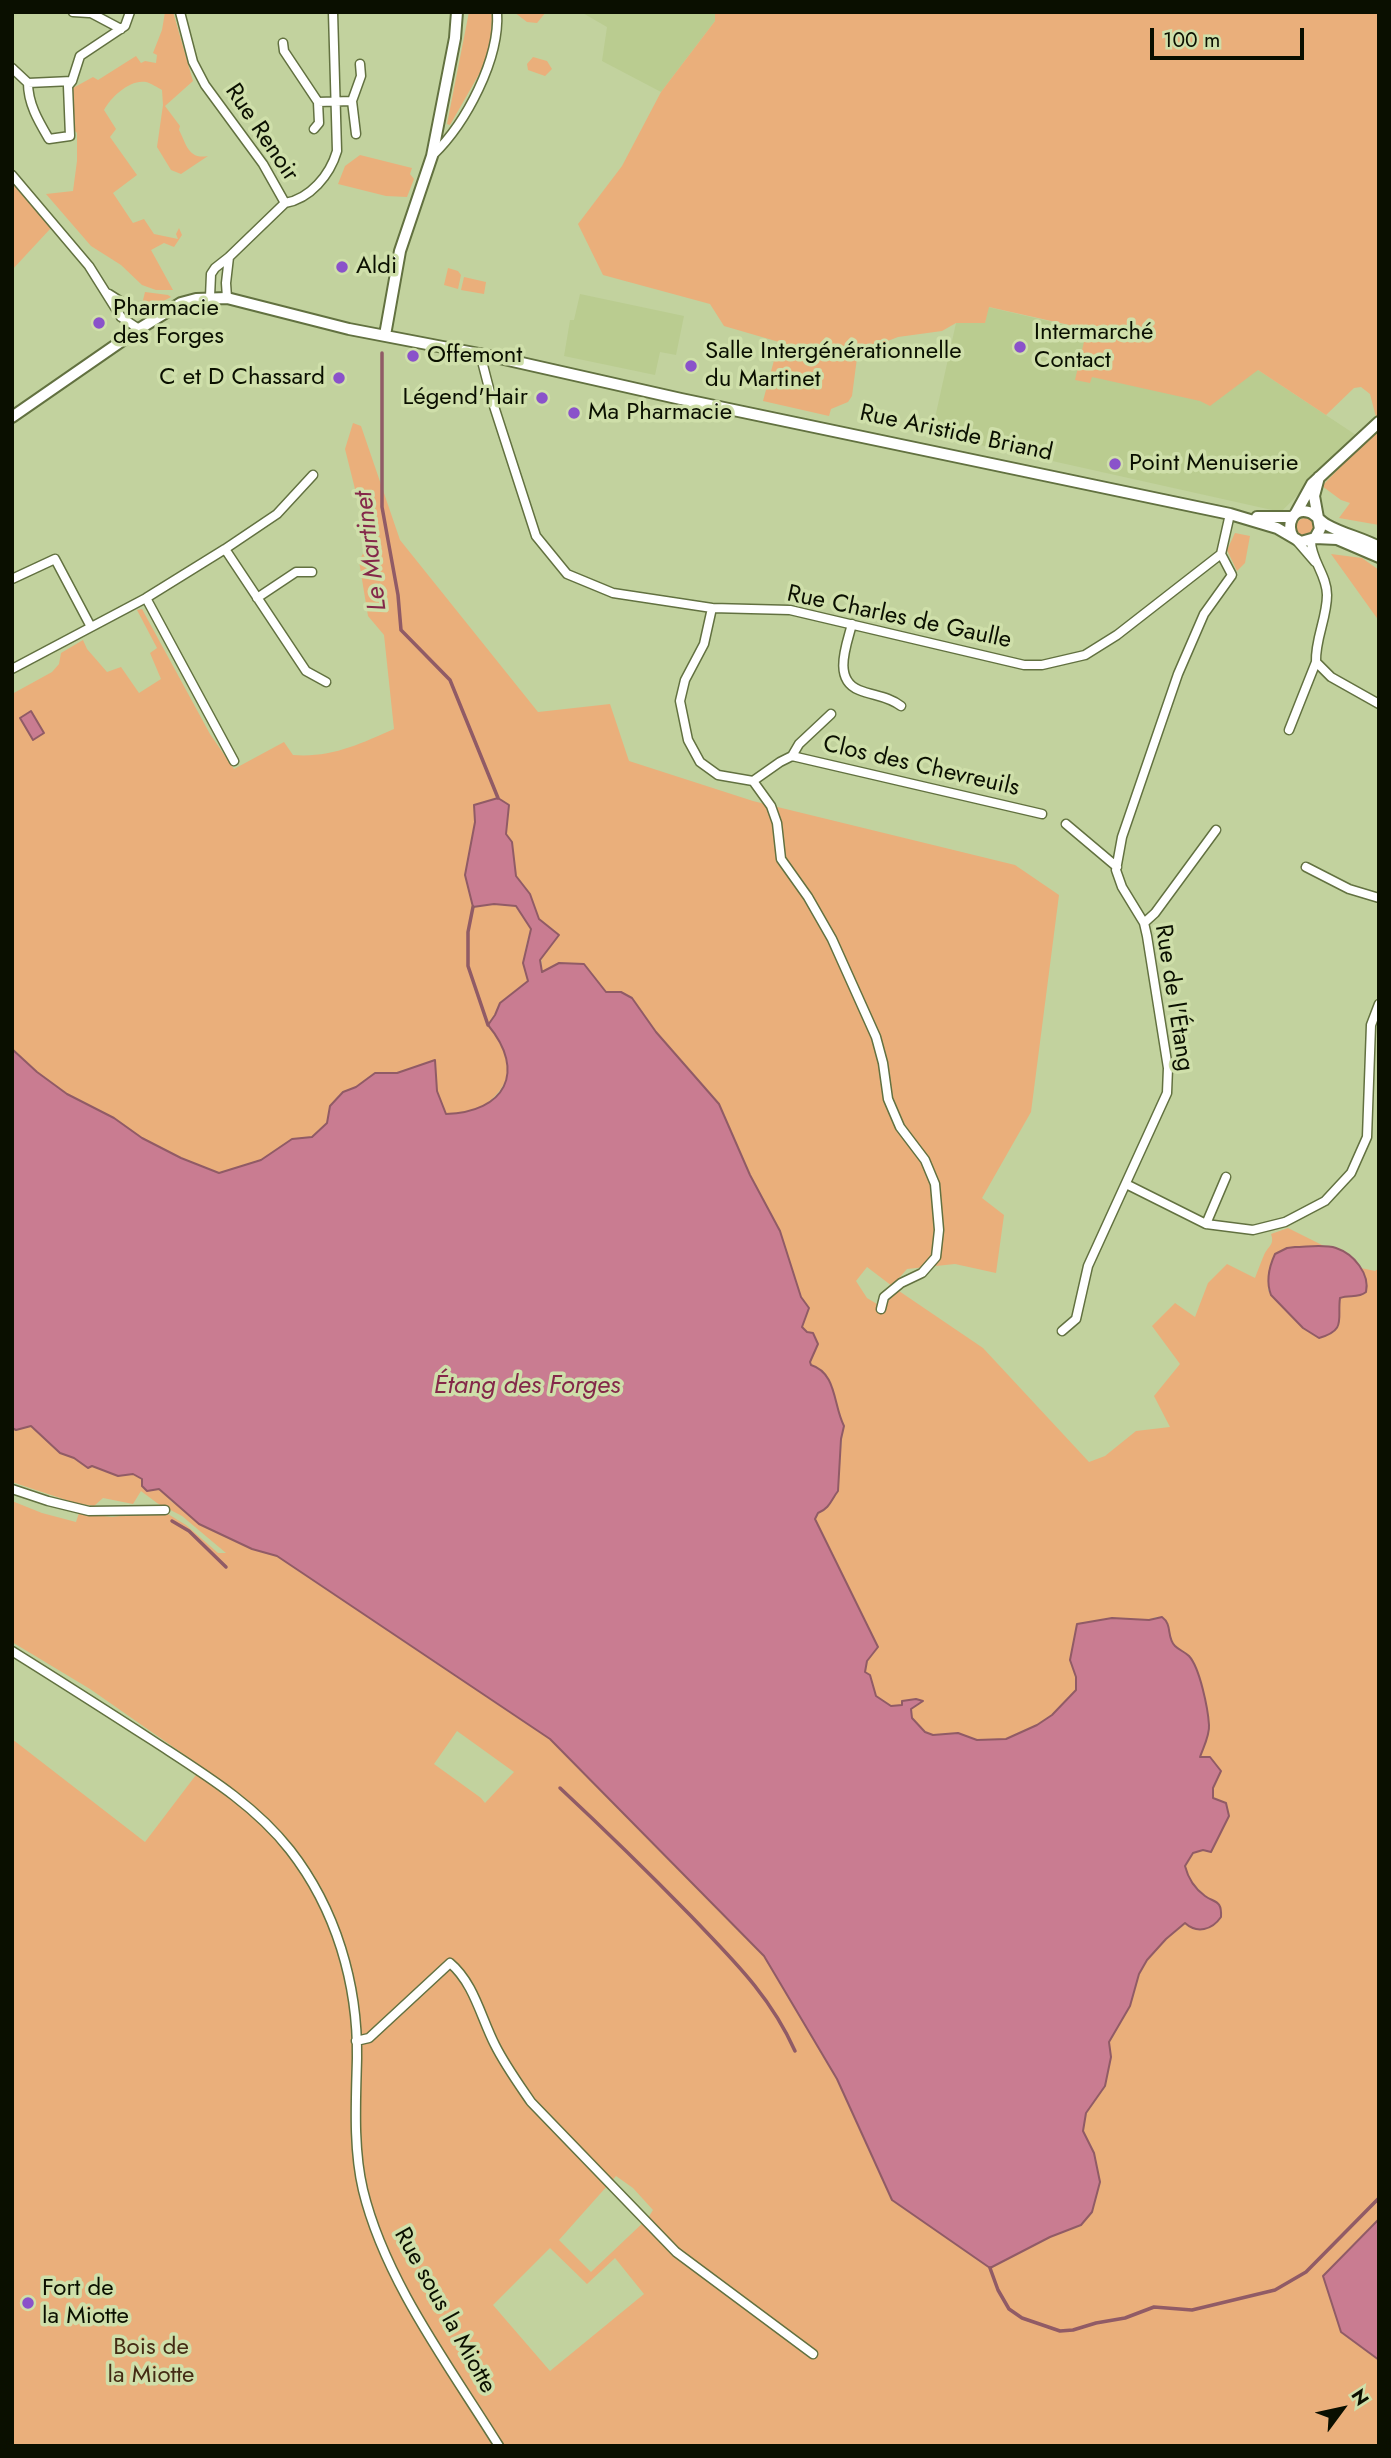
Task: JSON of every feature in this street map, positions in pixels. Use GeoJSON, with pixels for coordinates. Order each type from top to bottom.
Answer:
{"type":"FeatureCollection","features":[{"type":"Feature","properties":{"kind":"street"},"geometry":{"type":"LineString","coordinates":[[73,12],[89,13],[121,29]]}},
{"type":"Feature","properties":{"kind":"street"},"geometry":{"type":"LineString","coordinates":[[28,83],[28,95],[37,120],[49,139],[70,136],[68,86],[80,55],[125,26],[130,12]]}},
{"type":"Feature","properties":{"kind":"street","name":"Rue Renoir"},"geometry":{"type":"LineString","coordinates":[[180,12],[193,62],[205,85],[263,164],[285,204],[211,274],[210,297]]}},
{"type":"Feature","properties":{"kind":"street"},"geometry":{"type":"LineString","coordinates":[[285,204],[299,201],[333,166],[337,151],[333,12]]}},
{"type":"Feature","properties":{"kind":"street"},"geometry":{"type":"LineString","coordinates":[[385,335],[400,251],[432,156],[455,38],[457,12]]}},
{"type":"Feature","properties":{"kind":"street"},"geometry":{"type":"LineString","coordinates":[[432,156],[454,131],[485,77],[498,31],[497,12]]}},
{"type":"Feature","properties":{"kind":"street"},"geometry":{"type":"LineString","coordinates":[[283,43],[284,51],[318,102],[319,123],[314,129]]}},
{"type":"Feature","properties":{"kind":"street"},"geometry":{"type":"LineString","coordinates":[[356,134],[352,101],[361,76],[360,64]]}},
{"type":"Feature","properties":{"kind":"street"},"geometry":{"type":"LineString","coordinates":[[12,68],[28,83],[72,81]]}},
{"type":"Feature","properties":{"kind":"street"},"geometry":{"type":"LineString","coordinates":[[318,102],[352,101]]}},
{"type":"Feature","properties":{"kind":"street"},"geometry":{"type":"LineString","coordinates":[[12,175],[89,266],[121,317],[138,329]]}},
{"type":"Feature","properties":{"kind":"street"},"geometry":{"type":"LineString","coordinates":[[227,298],[229,257]]}},
{"type":"Feature","properties":{"kind":"street"},"geometry":{"type":"LineString","coordinates":[[104,290],[131,309],[165,313]]}},
{"type":"Feature","properties":{"kind":"street","name":"Rue Aristide Briand"},"geometry":{"type":"LineString","coordinates":[[12,417],[138,329],[181,303],[210,297],[227,298],[349,329],[484,355],[1230,514],[1277,528],[1294,538]]}},
{"type":"Feature","properties":{"kind":"street","name":"Rue Charles de Gaulle"},"geometry":{"type":"LineString","coordinates":[[484,355],[482,365],[492,400],[536,536],[567,574],[613,593],[712,608],[790,610],[1024,665],[1042,664],[1085,655],[1117,635],[1221,554]]}},
{"type":"Feature","properties":{"kind":"street"},"geometry":{"type":"LineString","coordinates":[[1325,576],[1294,538],[1289,527],[1312,484],[1379,422]]}},
{"type":"Feature","properties":{"kind":"street"},"geometry":{"type":"LineString","coordinates":[[12,669],[146,598],[225,549],[277,514],[313,475]]}},
{"type":"Feature","properties":{"kind":"street"},"geometry":{"type":"LineString","coordinates":[[1289,730],[1316,662],[1315,649],[1326,604],[1325,576],[1311,547],[1320,529],[1314,496],[1319,477]]}},
{"type":"Feature","properties":{"kind":"street"},"geometry":{"type":"LineString","coordinates":[[1294,515],[1306,511],[1328,526],[1379,547]]}},
{"type":"Feature","properties":{"kind":"street"},"geometry":{"type":"LineString","coordinates":[[1117,867],[1122,836],[1178,674],[1204,614],[1232,575],[1221,554],[1230,514]]}},
{"type":"Feature","properties":{"kind":"street","name":"Rue Aristide Briand"},"geometry":{"type":"LineString","coordinates":[[1230,514],[1266,518],[1294,515]]}},
{"type":"Feature","properties":{"kind":"street"},"geometry":{"type":"LineString","coordinates":[[1294,538],[1337,539],[1379,557]]}},
{"type":"Feature","properties":{"kind":"street"},"geometry":{"type":"LineString","coordinates":[[225,549],[306,671],[326,682]]}},
{"type":"Feature","properties":{"kind":"street"},"geometry":{"type":"LineString","coordinates":[[12,579],[55,559],[91,627]]}},
{"type":"Feature","properties":{"kind":"street"},"geometry":{"type":"LineString","coordinates":[[257,598],[296,572],[312,572]]}},
{"type":"Feature","properties":{"kind":"street"},"geometry":{"type":"LineString","coordinates":[[146,598],[234,761]]}},
{"type":"Feature","properties":{"kind":"street"},"geometry":{"type":"LineString","coordinates":[[712,608],[704,644],[685,680],[680,701],[688,740],[700,762],[718,775],[753,781],[771,806],[781,859],[808,897],[832,939],[876,1037],[888,1099],[900,1127],[925,1160],[934,1184],[939,1230],[936,1257],[922,1272],[901,1283],[884,1297],[881,1309]]}},
{"type":"Feature","properties":{"kind":"street"},"geometry":{"type":"LineString","coordinates":[[852,624],[842,666],[847,680],[856,689],[890,698],[901,706]]}},
{"type":"Feature","properties":{"kind":"street"},"geometry":{"type":"LineString","coordinates":[[1316,662],[1331,677],[1379,704]]}},
{"type":"Feature","properties":{"kind":"street","name":"Clos des Chevreuils"},"geometry":{"type":"LineString","coordinates":[[753,781],[792,756],[799,744],[831,713]]}},
{"type":"Feature","properties":{"kind":"street","name":"Clos des Chevreuils"},"geometry":{"type":"LineString","coordinates":[[792,756],[1042,814]]}},
{"type":"Feature","properties":{"kind":"street"},"geometry":{"type":"LineString","coordinates":[[1066,824],[1117,867]]}},
{"type":"Feature","properties":{"kind":"street"},"geometry":{"type":"LineString","coordinates":[[1144,923],[1155,914],[1216,830]]}},
{"type":"Feature","properties":{"kind":"street","name":"Rue de l'Étang"},"geometry":{"type":"LineString","coordinates":[[1062,1331],[1076,1319],[1088,1266],[1167,1093],[1168,1068],[1144,923],[1122,887],[1117,867]]}},
{"type":"Feature","properties":{"kind":"street"},"geometry":{"type":"LineString","coordinates":[[1306,867],[1349,890],[1379,898]]}},
{"type":"Feature","properties":{"kind":"street"},"geometry":{"type":"LineString","coordinates":[[1126,1184],[1206,1224],[1253,1230],[1285,1222],[1325,1200],[1350,1173],[1367,1138],[1371,1025],[1379,1004]]}},
{"type":"Feature","properties":{"kind":"street"},"geometry":{"type":"LineString","coordinates":[[1206,1224],[1226,1177]]}},
{"type":"Feature","properties":{"kind":"street"},"geometry":{"type":"LineString","coordinates":[[12,1489],[89,1511],[165,1510]]}},
{"type":"Feature","properties":{"kind":"street","name":"Rue sous la Miotte"},"geometry":{"type":"LineString","coordinates":[[12,1651],[215,1781],[262,1817],[291,1851],[315,1886],[334,1927],[347,1969],[356,2024],[357,2143],[363,2188],[373,2224],[417,2313],[499,2446]]}},
{"type":"Feature","properties":{"kind":"street"},"geometry":{"type":"LineString","coordinates":[[356,2041],[369,2038],[450,1963],[469,1987],[495,2045],[531,2102],[676,2252],[813,2354]]}},
{"type":"Feature","properties":{"kind":"shaded area"},"geometry":{"type":"Polygon","coordinates":[[[581,12],[715,12],[715,21],[661,92],[602,61],[607,27],[581,12]]]}},
{"type":"Feature","properties":{"kind":"shaded area"},"geometry":{"type":"Polygon","coordinates":[[[580,294],[684,316],[676,355],[660,352],[655,375],[564,356],[570,320],[574,320],[580,294]]]}},
{"type":"Feature","properties":{"kind":"shaded area"},"geometry":{"type":"Polygon","coordinates":[[[988,307],[1258,370],[1356,435],[1281,512],[931,436],[956,323],[985,323],[988,307]]]}},
{"type":"Feature","properties":{"kind":"green space"},"geometry":{"type":"Polygon","coordinates":[[[165,12],[173,12],[193,81],[165,106],[180,126],[179,130],[192,153],[201,157],[208,156],[181,174],[171,170],[157,147],[163,105],[162,90],[150,83],[140,82],[128,86],[111,100],[104,110],[116,129],[110,137],[137,175],[113,193],[133,223],[144,219],[154,234],[178,239],[176,234],[179,228],[182,235],[174,247],[164,243],[151,250],[173,290],[156,290],[142,285],[121,265],[91,246],[46,194],[73,191],[77,133],[72,107],[73,88],[93,77],[98,80],[136,56],[141,63],[156,63],[157,55],[153,53],[162,30],[165,12]]]}},
{"type":"Feature","properties":{"kind":"green space"},"geometry":{"type":"Polygon","coordinates":[[[469,12],[490,12],[491,41],[486,62],[450,125],[447,124],[469,12]]]}},
{"type":"Feature","properties":{"kind":"green space"},"geometry":{"type":"Polygon","coordinates":[[[514,12],[546,12],[537,23],[527,22],[514,12]]]}},
{"type":"Feature","properties":{"kind":"green space"},"geometry":{"type":"Polygon","coordinates":[[[715,12],[1379,12],[1379,414],[1376,417],[1370,394],[1361,387],[1354,388],[1326,415],[1258,370],[1210,406],[1200,401],[1092,377],[1090,383],[1075,380],[1087,329],[989,307],[985,323],[956,323],[942,331],[898,337],[867,349],[857,358],[852,396],[848,402],[831,409],[829,416],[763,401],[779,342],[724,326],[710,304],[603,275],[578,224],[622,166],[661,92],[715,21],[715,12]]]}},
{"type":"Feature","properties":{"kind":"green space"},"geometry":{"type":"Polygon","coordinates":[[[533,57],[547,61],[552,69],[545,76],[528,70],[527,64],[533,57]]]}},
{"type":"Feature","properties":{"kind":"green space"},"geometry":{"type":"Polygon","coordinates":[[[360,155],[412,168],[410,174],[414,179],[407,197],[386,196],[338,184],[345,166],[360,155]]]}},
{"type":"Feature","properties":{"kind":"green space"},"geometry":{"type":"Polygon","coordinates":[[[12,180],[51,228],[12,270],[12,180]]]}},
{"type":"Feature","properties":{"kind":"green space"},"geometry":{"type":"Polygon","coordinates":[[[448,268],[461,275],[458,289],[444,285],[448,268]]]}},
{"type":"Feature","properties":{"kind":"green space"},"geometry":{"type":"Polygon","coordinates":[[[464,277],[486,282],[484,294],[461,290],[464,277]]]}},
{"type":"Feature","properties":{"kind":"green space"},"geometry":{"type":"Polygon","coordinates":[[[145,292],[171,297],[156,305],[142,304],[145,292]]]}},
{"type":"Feature","properties":{"kind":"green space","name":"Bois de la Miotte"},"geometry":{"type":"Polygon","coordinates":[[[353,423],[361,426],[400,540],[538,712],[610,704],[629,761],[753,801],[1015,865],[1059,895],[1031,1112],[982,1198],[1004,1215],[996,1273],[955,1264],[907,1269],[892,1286],[867,1267],[856,1281],[867,1298],[877,1304],[899,1291],[983,1348],[1089,1462],[1105,1456],[1136,1431],[1170,1427],[1154,1396],[1180,1364],[1152,1326],[1175,1303],[1195,1317],[1208,1283],[1227,1264],[1255,1278],[1272,1243],[1271,1234],[1288,1228],[1326,1247],[1309,1247],[1268,1274],[1268,1290],[1271,1295],[1312,1333],[1324,1335],[1333,1332],[1339,1322],[1340,1298],[1367,1284],[1361,1268],[1375,1271],[1379,1268],[1379,2219],[1323,2277],[1341,2332],[1379,2360],[1379,2446],[12,2446],[12,1739],[145,1842],[202,1767],[90,1689],[12,1642],[12,1501],[76,1522],[79,1513],[112,1517],[163,1511],[186,1525],[218,1553],[226,1553],[182,1516],[141,1491],[133,1504],[103,1498],[94,1506],[75,1503],[12,1482],[12,1428],[16,1430],[31,1426],[60,1453],[83,1465],[118,1476],[133,1474],[159,1488],[172,1502],[252,1549],[277,1556],[550,1739],[764,1956],[837,2079],[892,2200],[1050,2237],[1081,2226],[1094,2153],[1083,2131],[1086,2113],[1105,2086],[1111,2057],[1109,2042],[1130,2006],[1139,1974],[1147,1960],[1182,1926],[1206,1897],[1189,1879],[1185,1866],[1193,1853],[1211,1851],[1229,1816],[1226,1803],[1213,1798],[1213,1788],[1221,1771],[1200,1758],[1204,1693],[1189,1655],[1175,1647],[1169,1636],[1169,1625],[1156,1617],[1149,1620],[1112,1618],[1070,1660],[1076,1677],[1076,1690],[1052,1715],[1006,1739],[977,1740],[948,1733],[933,1735],[925,1732],[912,1718],[911,1709],[922,1702],[910,1700],[902,1702],[902,1705],[891,1706],[876,1696],[863,1671],[878,1647],[815,1519],[833,1499],[837,1487],[844,1426],[830,1382],[825,1374],[810,1362],[818,1344],[802,1327],[809,1308],[801,1297],[780,1231],[750,1175],[719,1104],[656,1032],[632,998],[542,972],[539,919],[530,894],[516,876],[512,842],[506,834],[508,805],[498,798],[475,805],[475,822],[465,875],[473,907],[494,904],[516,906],[531,929],[525,955],[528,981],[500,1003],[491,1019],[507,1055],[507,1076],[500,1091],[473,1111],[446,1114],[437,1091],[434,1060],[397,1073],[375,1073],[356,1087],[343,1092],[330,1106],[327,1123],[312,1137],[292,1139],[261,1160],[219,1173],[142,1138],[114,1118],[67,1094],[12,1049],[12,694],[52,672],[59,664],[61,653],[83,640],[87,649],[107,672],[121,667],[139,693],[161,679],[150,653],[157,648],[137,610],[142,609],[210,734],[234,769],[284,742],[293,755],[320,754],[357,745],[394,729],[384,635],[368,616],[359,561],[374,533],[371,501],[358,501],[345,449],[353,423]],[[457,1731],[434,1764],[485,1803],[514,1772],[457,1731]],[[616,2176],[559,2240],[591,2272],[648,2218],[653,2210],[633,2188],[616,2176]],[[550,2248],[493,2305],[550,2371],[644,2294],[615,2258],[587,2284],[550,2248]]]}},
{"type":"Feature","properties":{"kind":"green space"},"geometry":{"type":"Polygon","coordinates":[[[1379,431],[1379,525],[1339,518],[1350,503],[1341,500],[1322,486],[1379,431]]]}},
{"type":"Feature","properties":{"kind":"green space"},"geometry":{"type":"Polygon","coordinates":[[[1305,518],[1311,521],[1314,527],[1311,533],[1305,536],[1299,533],[1296,527],[1299,521],[1305,518]]]}},
{"type":"Feature","properties":{"kind":"green space"},"geometry":{"type":"Polygon","coordinates":[[[1235,533],[1250,536],[1245,563],[1237,571],[1227,550],[1235,533]]]}},
{"type":"Feature","properties":{"kind":"green space"},"geometry":{"type":"Polygon","coordinates":[[[1331,554],[1362,558],[1379,570],[1379,621],[1331,554]]]}},
{"type":"Feature","properties":{"kind":"water"},"geometry":{"type":"Polygon","coordinates":[[[31,711],[44,733],[33,740],[20,718],[31,711]]]}},
{"type":"Feature","properties":{"kind":"water","name":"Étang des Forges"},"geometry":{"type":"Polygon","coordinates":[[[498,798],[509,805],[506,834],[512,842],[516,876],[530,894],[539,919],[559,935],[540,960],[542,972],[559,963],[584,964],[606,992],[621,992],[632,998],[656,1032],[719,1104],[750,1175],[780,1231],[801,1297],[809,1308],[802,1327],[813,1333],[818,1344],[810,1362],[826,1375],[830,1382],[844,1426],[838,1491],[815,1519],[878,1647],[867,1661],[865,1672],[870,1675],[876,1696],[891,1706],[902,1705],[902,1701],[923,1701],[911,1709],[912,1718],[925,1732],[933,1735],[958,1733],[977,1740],[1006,1739],[1052,1715],[1076,1690],[1076,1677],[1070,1660],[1077,1624],[1112,1618],[1149,1620],[1162,1617],[1172,1642],[1189,1656],[1200,1679],[1209,1729],[1200,1757],[1210,1757],[1221,1771],[1213,1788],[1213,1798],[1226,1803],[1229,1816],[1211,1852],[1203,1850],[1193,1853],[1185,1866],[1198,1890],[1219,1905],[1221,1917],[1204,1929],[1194,1929],[1185,1923],[1147,1960],[1139,1974],[1130,2006],[1109,2042],[1111,2057],[1105,2086],[1086,2113],[1083,2131],[1094,2153],[1100,2182],[1092,2212],[1081,2225],[1050,2237],[990,2268],[892,2200],[837,2079],[764,1956],[550,1739],[277,1556],[252,1549],[199,1524],[159,1489],[147,1491],[142,1486],[142,1479],[133,1474],[118,1476],[92,1466],[88,1468],[74,1458],[60,1453],[31,1426],[16,1430],[12,1428],[12,1049],[67,1094],[114,1118],[142,1138],[219,1173],[261,1160],[292,1139],[312,1137],[327,1123],[330,1106],[343,1092],[356,1087],[375,1073],[397,1073],[435,1060],[437,1091],[446,1114],[466,1112],[483,1106],[496,1097],[504,1086],[507,1073],[506,1058],[500,1042],[488,1025],[500,1003],[528,981],[523,963],[531,929],[516,906],[494,904],[473,907],[465,875],[475,822],[474,805],[498,798]]]}},
{"type":"Feature","properties":{"kind":"water"},"geometry":{"type":"Polygon","coordinates":[[[1326,1246],[1343,1251],[1354,1260],[1366,1278],[1366,1292],[1340,1298],[1337,1327],[1328,1335],[1319,1338],[1303,1328],[1269,1290],[1269,1274],[1275,1254],[1295,1247],[1326,1246]]]}},
{"type":"Feature","properties":{"kind":"water"},"geometry":{"type":"Polygon","coordinates":[[[1379,2219],[1379,2360],[1341,2332],[1323,2276],[1379,2219]]]}},
{"type":"Feature","properties":{"kind":"waterway","name":"Le Martinet"},"geometry":{"type":"LineString","coordinates":[[382,353],[382,507],[398,595],[401,630],[450,680],[498,798]]}},
{"type":"Feature","properties":{"kind":"waterway","name":"Le Martinet"},"geometry":{"type":"LineString","coordinates":[[473,907],[468,932],[468,966],[488,1025]]}},
{"type":"Feature","properties":{"kind":"waterway"},"geometry":{"type":"LineString","coordinates":[[172,1521],[189,1531],[226,1567]]}},
{"type":"Feature","properties":{"kind":"waterway"},"geometry":{"type":"LineString","coordinates":[[560,1788],[659,1883],[735,1963],[774,2012],[795,2051]]}},
{"type":"Feature","properties":{"kind":"waterway"},"geometry":{"type":"LineString","coordinates":[[990,2268],[1009,2309],[1022,2318],[1060,2331],[1125,2318],[1154,2307],[1192,2310],[1275,2290],[1306,2272],[1379,2198]]}},
{"type":"Feature","properties":{"kind":"place","name":"Aldi"},"geometry":{"type":"Point","coordinates":[342,267]}},
{"type":"Feature","properties":{"kind":"place","name":"Pharmacie des Forges"},"geometry":{"type":"Point","coordinates":[99,323]}},
{"type":"Feature","properties":{"kind":"place","name":"Intermarché Contact"},"geometry":{"type":"Point","coordinates":[1020,347]}},
{"type":"Feature","properties":{"kind":"place","name":"Offemont"},"geometry":{"type":"Point","coordinates":[413,356]}},
{"type":"Feature","properties":{"kind":"place","name":"Salle Intergénérationnelle du Martinet"},"geometry":{"type":"Point","coordinates":[691,366]}},
{"type":"Feature","properties":{"kind":"place","name":"C et D Chassard"},"geometry":{"type":"Point","coordinates":[339,378]}},
{"type":"Feature","properties":{"kind":"place","name":"Légend'Hair"},"geometry":{"type":"Point","coordinates":[542,398]}},
{"type":"Feature","properties":{"kind":"place","name":"Ma Pharmacie"},"geometry":{"type":"Point","coordinates":[574,413]}},
{"type":"Feature","properties":{"kind":"place","name":"Point Menuiserie"},"geometry":{"type":"Point","coordinates":[1115,464]}},
{"type":"Feature","properties":{"kind":"place","name":"Fort de la Miotte"},"geometry":{"type":"Point","coordinates":[28,2303]}}]}
